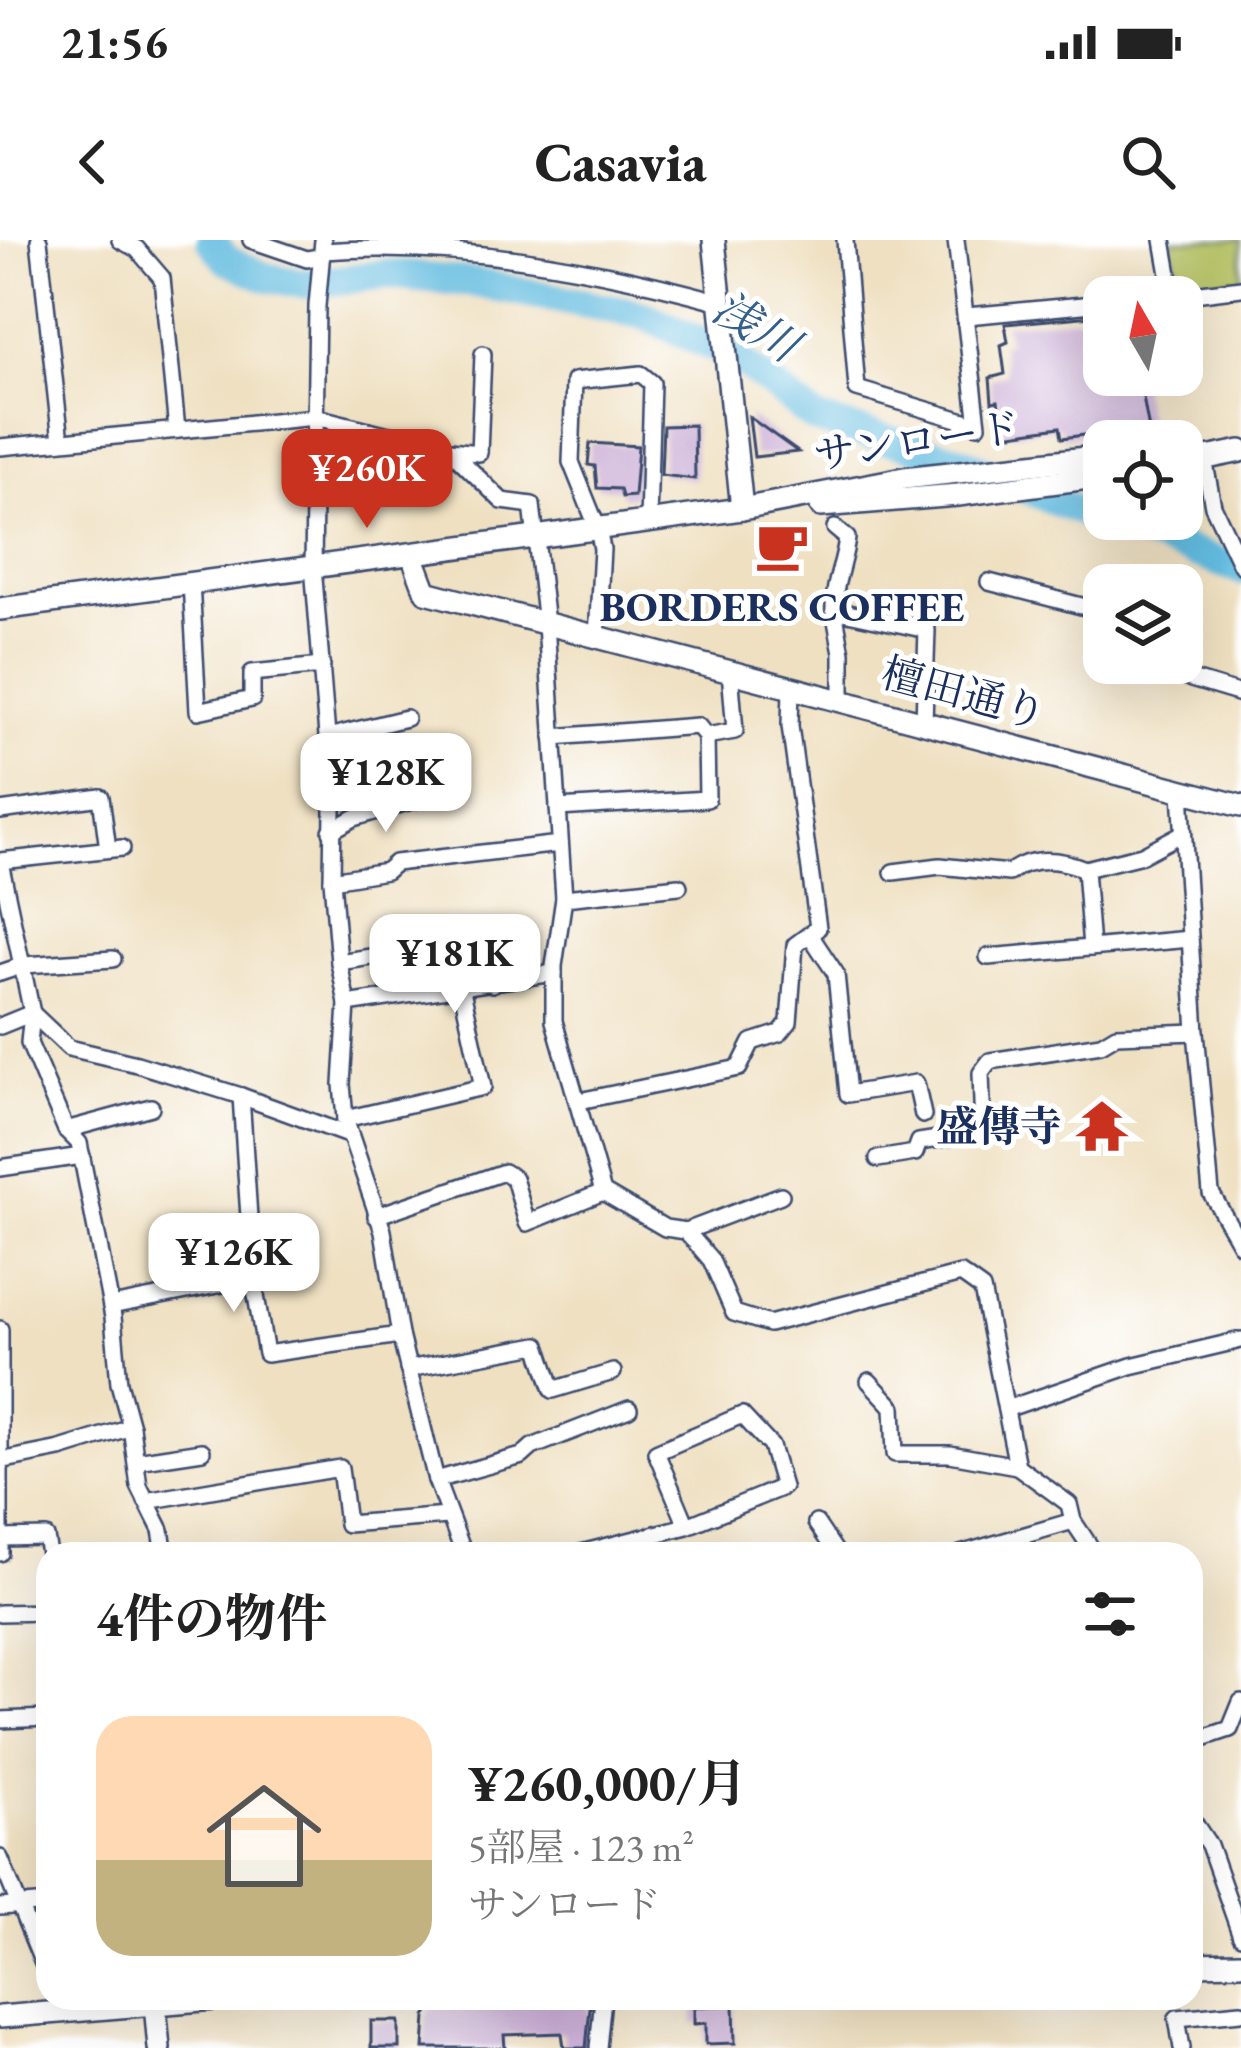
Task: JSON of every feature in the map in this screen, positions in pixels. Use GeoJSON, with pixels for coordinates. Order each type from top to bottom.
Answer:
{"type":"FeatureCollection","features":[{"type":"Feature","properties":{"kind":"street"},"geometry":{"type":"LineString","coordinates":[[39,240],[61,441]]}},
{"type":"Feature","properties":{"kind":"street"},"geometry":{"type":"LineString","coordinates":[[120,240],[137,249],[162,278],[177,430]]}},
{"type":"Feature","properties":{"kind":"street"},"geometry":{"type":"LineString","coordinates":[[250,240],[307,259],[322,252],[382,246],[488,256],[658,284],[721,307]]}},
{"type":"Feature","properties":{"kind":"street"},"geometry":{"type":"LineString","coordinates":[[714,240],[742,509]]}},
{"type":"Feature","properties":{"kind":"street"},"geometry":{"type":"LineString","coordinates":[[844,240],[857,389],[978,425],[956,240]]}},
{"type":"Feature","properties":{"kind":"street"},"geometry":{"type":"LineString","coordinates":[[1163,240],[1169,276]]}},
{"type":"Feature","properties":{"kind":"street"},"geometry":{"type":"LineString","coordinates":[[322,252],[313,566],[333,809],[332,880],[347,1004],[342,1084],[347,1127],[383,1232],[400,1335],[436,1480],[459,1542]]}},
{"type":"Feature","properties":{"kind":"street"},"geometry":{"type":"LineString","coordinates":[[1203,293],[1241,287]]}},
{"type":"Feature","properties":{"kind":"street"},"geometry":{"type":"LineString","coordinates":[[967,316],[1083,305]]}},
{"type":"Feature","properties":{"kind":"street"},"geometry":{"type":"LineString","coordinates":[[0,446],[316,417],[479,453],[483,354]]}},
{"type":"Feature","properties":{"kind":"street"},"geometry":{"type":"LineString","coordinates":[[597,637],[602,549],[571,463],[574,381],[640,374],[652,383],[648,522]]}},
{"type":"Feature","properties":{"kind":"street"},"geometry":{"type":"LineString","coordinates":[[1203,453],[1241,447]]}},
{"type":"Feature","properties":{"kind":"street"},"geometry":{"type":"LineString","coordinates":[[450,449],[502,501],[532,505],[546,624],[564,898],[554,973],[554,1021],[603,1192],[665,1228],[686,1232],[781,1196]]}},
{"type":"Feature","properties":{"kind":"street","name":"サンロード"},"geometry":{"type":"LineString","coordinates":[[0,608],[742,509],[904,478],[1083,458]]}},
{"type":"Feature","properties":{"kind":"street","name":"サンロード"},"geometry":{"type":"LineString","coordinates":[[742,509],[958,495],[1083,479]]}},
{"type":"Feature","properties":{"kind":"street"},"geometry":{"type":"LineString","coordinates":[[1203,480],[1237,554]]}},
{"type":"Feature","properties":{"kind":"street"},"geometry":{"type":"LineString","coordinates":[[836,528],[847,538],[845,560],[833,586],[842,653],[842,700]]}},
{"type":"Feature","properties":{"kind":"street","name":"檀田通り"},"geometry":{"type":"LineString","coordinates":[[412,555],[426,592],[1241,806]]}},
{"type":"Feature","properties":{"kind":"street"},"geometry":{"type":"LineString","coordinates":[[191,582],[198,711],[253,699],[252,673],[322,666]]}},
{"type":"Feature","properties":{"kind":"street"},"geometry":{"type":"LineString","coordinates":[[989,582],[1083,606]]}},
{"type":"Feature","properties":{"kind":"street"},"geometry":{"type":"LineString","coordinates":[[834,610],[927,630],[923,722]]}},
{"type":"Feature","properties":{"kind":"street"},"geometry":{"type":"LineString","coordinates":[[706,736],[735,731],[730,671]]}},
{"type":"Feature","properties":{"kind":"street"},"geometry":{"type":"LineString","coordinates":[[1203,683],[1241,694]]}},
{"type":"Feature","properties":{"kind":"street"},"geometry":{"type":"LineString","coordinates":[[579,1101],[740,1068],[752,1042],[780,1034],[789,1022],[795,945],[818,928],[792,740],[791,688]]}},
{"type":"Feature","properties":{"kind":"street"},"geometry":{"type":"LineString","coordinates":[[328,737],[406,718]]}},
{"type":"Feature","properties":{"kind":"street"},"geometry":{"type":"LineString","coordinates":[[553,737],[698,726],[706,736],[707,799],[558,808]]}},
{"type":"Feature","properties":{"kind":"street"},"geometry":{"type":"LineString","coordinates":[[1181,792],[1211,1193],[1241,1245]]}},
{"type":"Feature","properties":{"kind":"street"},"geometry":{"type":"LineString","coordinates":[[0,812],[101,796],[115,849],[0,861],[32,1013],[29,1043],[66,1130],[80,1142],[111,1306],[118,1383],[146,1501],[163,1542]]}},
{"type":"Feature","properties":{"kind":"street"},"geometry":{"type":"LineString","coordinates":[[331,831],[354,818],[425,797]]}},
{"type":"Feature","properties":{"kind":"street"},"geometry":{"type":"LineString","coordinates":[[893,872],[940,866],[1009,873],[1019,864],[1061,859],[1085,869],[1142,854],[1183,833]]}},
{"type":"Feature","properties":{"kind":"street"},"geometry":{"type":"LineString","coordinates":[[332,880],[386,872],[395,862],[560,844]]}},
{"type":"Feature","properties":{"kind":"street"},"geometry":{"type":"LineString","coordinates":[[1085,869],[1090,948]]}},
{"type":"Feature","properties":{"kind":"street"},"geometry":{"type":"LineString","coordinates":[[564,898],[679,886]]}},
{"type":"Feature","properties":{"kind":"street"},"geometry":{"type":"LineString","coordinates":[[810,935],[836,974],[848,1094],[916,1083],[922,1115]]}},
{"type":"Feature","properties":{"kind":"street"},"geometry":{"type":"LineString","coordinates":[[339,962],[486,939],[492,984]]}},
{"type":"Feature","properties":{"kind":"street"},"geometry":{"type":"LineString","coordinates":[[988,957],[1190,939]]}},
{"type":"Feature","properties":{"kind":"street"},"geometry":{"type":"LineString","coordinates":[[0,973],[24,965],[113,959]]}},
{"type":"Feature","properties":{"kind":"street"},"geometry":{"type":"LineString","coordinates":[[347,1004],[554,973]]}},
{"type":"Feature","properties":{"kind":"street"},"geometry":{"type":"LineString","coordinates":[[32,1013],[69,1048],[347,1127],[483,1087],[462,990]]}},
{"type":"Feature","properties":{"kind":"street"},"geometry":{"type":"LineString","coordinates":[[0,1026],[32,1013]]}},
{"type":"Feature","properties":{"kind":"street"},"geometry":{"type":"LineString","coordinates":[[878,1159],[915,1153],[919,1142],[983,1132],[981,1073],[990,1061],[1101,1044],[1116,1035],[1196,1032]]}},
{"type":"Feature","properties":{"kind":"street"},"geometry":{"type":"LineString","coordinates":[[241,1096],[254,1279],[266,1354],[400,1335]]}},
{"type":"Feature","properties":{"kind":"street"},"geometry":{"type":"LineString","coordinates":[[66,1130],[151,1107]]}},
{"type":"Feature","properties":{"kind":"street"},"geometry":{"type":"LineString","coordinates":[[0,1168],[82,1156]]}},
{"type":"Feature","properties":{"kind":"street"},"geometry":{"type":"LineString","coordinates":[[376,1216],[504,1172],[514,1178],[527,1223],[603,1192]]}},
{"type":"Feature","properties":{"kind":"street"},"geometry":{"type":"LineString","coordinates":[[686,1232],[711,1260],[734,1313],[770,1324],[961,1274],[982,1289],[1017,1466]]}},
{"type":"Feature","properties":{"kind":"street"},"geometry":{"type":"LineString","coordinates":[[111,1306],[254,1279]]}},
{"type":"Feature","properties":{"kind":"street"},"geometry":{"type":"LineString","coordinates":[[0,1329],[0,1553]]}},
{"type":"Feature","properties":{"kind":"street"},"geometry":{"type":"LineString","coordinates":[[1006,1409],[1131,1366],[1241,1340]]}},
{"type":"Feature","properties":{"kind":"street"},"geometry":{"type":"LineString","coordinates":[[408,1369],[538,1346],[553,1390],[613,1372]]}},
{"type":"Feature","properties":{"kind":"street"},"geometry":{"type":"LineString","coordinates":[[869,1381],[893,1407],[895,1454],[950,1454],[1017,1466],[1069,1504],[1073,1521],[1087,1542]]}},
{"type":"Feature","properties":{"kind":"street"},"geometry":{"type":"LineString","coordinates":[[436,1480],[522,1456],[532,1447],[629,1409]]}},
{"type":"Feature","properties":{"kind":"street"},"geometry":{"type":"LineString","coordinates":[[625,1542],[687,1526],[783,1487],[771,1446],[742,1415],[656,1452],[687,1526]]}},
{"type":"Feature","properties":{"kind":"street"},"geometry":{"type":"LineString","coordinates":[[1,1461],[131,1427]]}},
{"type":"Feature","properties":{"kind":"street"},"geometry":{"type":"LineString","coordinates":[[136,1461],[202,1451]]}},
{"type":"Feature","properties":{"kind":"street"},"geometry":{"type":"LineString","coordinates":[[146,1501],[340,1468],[347,1524],[447,1516]]}},
{"type":"Feature","properties":{"kind":"street"},"geometry":{"type":"LineString","coordinates":[[1001,1542],[1073,1521]]}},
{"type":"Feature","properties":{"kind":"street"},"geometry":{"type":"LineString","coordinates":[[816,1523],[829,1542]]}},
{"type":"Feature","properties":{"kind":"street"},"geometry":{"type":"LineString","coordinates":[[1,1538],[46,1537],[47,1542]]}},
{"type":"Feature","properties":{"kind":"street"},"geometry":{"type":"LineString","coordinates":[[0,1613],[36,1612]]}},
{"type":"Feature","properties":{"kind":"street"},"geometry":{"type":"LineString","coordinates":[[1203,1738],[1230,1729],[1241,1702]]}},
{"type":"Feature","properties":{"kind":"street"},"geometry":{"type":"LineString","coordinates":[[0,1720],[36,1718]]}},
{"type":"Feature","properties":{"kind":"street"},"geometry":{"type":"LineString","coordinates":[[1203,1836],[1241,1936]]}},
{"type":"Feature","properties":{"kind":"street"},"geometry":{"type":"LineString","coordinates":[[0,1858],[36,1946]]}},
{"type":"Feature","properties":{"kind":"street"},"geometry":{"type":"LineString","coordinates":[[0,1907],[36,1904]]}},
{"type":"Feature","properties":{"kind":"street"},"geometry":{"type":"LineString","coordinates":[[1203,1964],[1241,1963]]}},
{"type":"Feature","properties":{"kind":"street"},"geometry":{"type":"LineString","coordinates":[[0,2017],[36,2009]]}},
{"type":"Feature","properties":{"kind":"street"},"geometry":{"type":"LineString","coordinates":[[157,2010],[159,2048]]}},
{"type":"Feature","properties":{"kind":"street"},"geometry":{"type":"LineString","coordinates":[[598,2048],[602,2010]]}},
{"type":"Feature","properties":{"kind":"street"},"geometry":{"type":"LineString","coordinates":[[1182,2048],[1177,2018],[1241,2012]]}},
{"type":"Feature","properties":{"kind":"green space"},"geometry":{"type":"Polygon","coordinates":[[[1171,240],[1241,240],[1241,278],[1203,283],[1203,276],[1177,276],[1171,240]]]}},
{"type":"Feature","properties":{"kind":"building"},"geometry":{"type":"Polygon","coordinates":[[[1083,317],[1083,396],[1143,396],[1147,420],[1083,420],[1083,435],[1062,438],[1060,427],[1004,435],[998,401],[992,402],[990,378],[1005,374],[1001,345],[1008,342],[1005,324],[1083,317]]]}},
{"type":"Feature","properties":{"kind":"building"},"geometry":{"type":"Polygon","coordinates":[[[749,417],[798,452],[754,457],[749,417]]]}},
{"type":"Feature","properties":{"kind":"building"},"geometry":{"type":"Polygon","coordinates":[[[694,425],[695,479],[661,475],[663,426],[694,425]]]}},
{"type":"Feature","properties":{"kind":"building"},"geometry":{"type":"Polygon","coordinates":[[[590,443],[638,446],[634,496],[622,497],[620,489],[597,488],[595,466],[588,465],[590,443]]]}},
{"type":"Feature","properties":{"kind":"building"},"geometry":{"type":"Polygon","coordinates":[[[430,2010],[590,2010],[586,2048],[564,2048],[562,2033],[504,2035],[505,2048],[424,2048],[430,2010]]]}},
{"type":"Feature","properties":{"kind":"building"},"geometry":{"type":"Polygon","coordinates":[[[694,2010],[734,2010],[735,2043],[706,2044],[706,2023],[694,2024],[694,2010]]]}},
{"type":"Feature","properties":{"kind":"building"},"geometry":{"type":"Polygon","coordinates":[[[371,2021],[399,2021],[399,2048],[371,2048],[371,2021]]]}},
{"type":"Feature","properties":{"kind":"waterway","name":"浅川"},"geometry":{"type":"LineString","coordinates":[[211,240],[227,260],[266,277],[304,284],[388,274],[470,282],[641,314],[736,358],[816,420],[958,459],[1066,506],[1241,570]]}},
{"type":"Feature","properties":{"kind":"place","name":"BORDERS COFFEE"},"geometry":{"type":"Point","coordinates":[782,546]}},
{"type":"Feature","properties":{"kind":"place","name":"盛傳寺"},"geometry":{"type":"Point","coordinates":[1102,1126]}}]}
